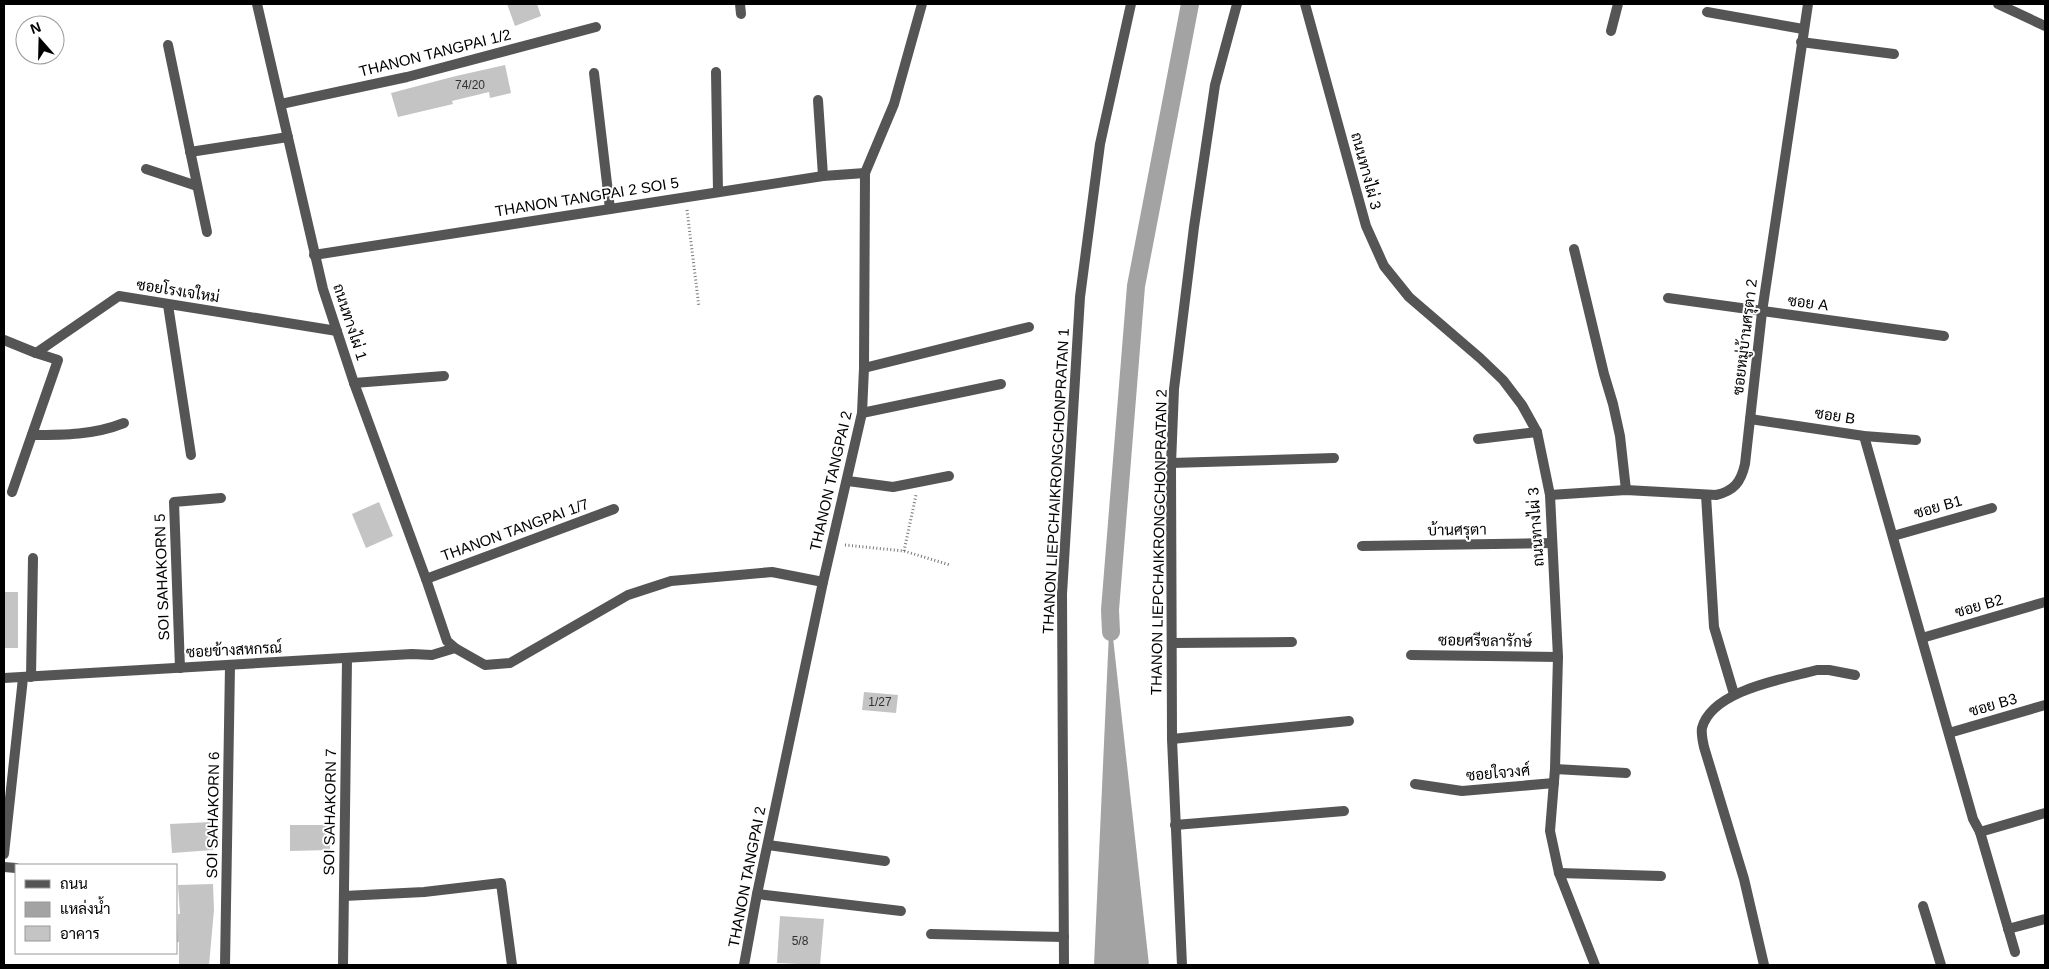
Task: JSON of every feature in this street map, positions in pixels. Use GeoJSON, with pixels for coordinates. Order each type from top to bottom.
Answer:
{"type":"FeatureCollection","features":[{"type":"Feature","properties":{"kind":"street","name":"ถนนทางไผ่ 1"},"geometry":{"type":"LineString","coordinates":[[257,4],[314,255],[337,331],[447,640],[455,648]]}},
{"type":"Feature","properties":{"kind":"street","name":"THANON TANGPAI 2"},"geometry":{"type":"LineString","coordinates":[[744,965],[757,894],[823,582],[862,413],[865,173],[894,104],[922,4]]}},
{"type":"Feature","properties":{"kind":"street","name":"THANON LIEPCHAIKRONGCHONPRATAN 1"},"geometry":{"type":"LineString","coordinates":[[1064,965],[1062,594],[1080,298],[1100,144],[1131,4]]}},
{"type":"Feature","properties":{"kind":"street","name":"THANON LIEPCHAIKRONGCHONPRATAN 2"},"geometry":{"type":"LineString","coordinates":[[1182,965],[1172,738],[1171,463],[1174,389],[1194,226],[1215,85],[1238,4]]}},
{"type":"Feature","properties":{"kind":"street","name":"ถนนทางไผ่ 3"},"geometry":{"type":"LineString","coordinates":[[1305,4],[1366,226],[1384,266],[1409,297],[1503,380],[1522,406],[1537,432],[1550,495],[1558,657],[1556,769],[1550,831],[1559,873],[1595,965]]}},
{"type":"Feature","properties":{"kind":"street"},"geometry":{"type":"LineString","coordinates":[[1611,31],[1618,4]]}},
{"type":"Feature","properties":{"kind":"street","name":"ซอยหมู่บ้านศรุตา 2"},"geometry":{"type":"LineString","coordinates":[[1550,495],[1626,490],[1706,495],[1726,493],[1740,482],[1745,464],[1762,312],[1808,4]]}},
{"type":"Feature","properties":{"kind":"street"},"geometry":{"type":"LineString","coordinates":[[1998,4],[2045,26]]}},
{"type":"Feature","properties":{"kind":"street"},"geometry":{"type":"LineString","coordinates":[[1707,12],[1803,29]]}},
{"type":"Feature","properties":{"kind":"street","name":"THANON TANGPAI 1/2"},"geometry":{"type":"LineString","coordinates":[[281,104],[407,77],[596,27]]}},
{"type":"Feature","properties":{"kind":"street"},"geometry":{"type":"LineString","coordinates":[[1801,42],[1894,54]]}},
{"type":"Feature","properties":{"kind":"street"},"geometry":{"type":"LineString","coordinates":[[168,45],[207,232]]}},
{"type":"Feature","properties":{"kind":"street"},"geometry":{"type":"LineString","coordinates":[[716,72],[718,192]]}},
{"type":"Feature","properties":{"kind":"street"},"geometry":{"type":"LineString","coordinates":[[594,73],[610,209]]}},
{"type":"Feature","properties":{"kind":"street"},"geometry":{"type":"LineString","coordinates":[[818,100],[823,176]]}},
{"type":"Feature","properties":{"kind":"street"},"geometry":{"type":"LineString","coordinates":[[190,152],[288,137]]}},
{"type":"Feature","properties":{"kind":"street"},"geometry":{"type":"LineString","coordinates":[[146,168],[198,186]]}},
{"type":"Feature","properties":{"kind":"street","name":"THANON TANGPAI 2 SOI 5"},"geometry":{"type":"LineString","coordinates":[[314,255],[823,176],[865,173]]}},
{"type":"Feature","properties":{"kind":"street"},"geometry":{"type":"LineString","coordinates":[[1574,249],[1620,436],[1626,490]]}},
{"type":"Feature","properties":{"kind":"street","name":"ซอยโรงเจใหม่"},"geometry":{"type":"LineString","coordinates":[[36,353],[119,296],[337,331]]}},
{"type":"Feature","properties":{"kind":"street","name":"ซอย A"},"geometry":{"type":"LineString","coordinates":[[1668,298],[1944,336]]}},
{"type":"Feature","properties":{"kind":"street"},"geometry":{"type":"LineString","coordinates":[[168,305],[191,455]]}},
{"type":"Feature","properties":{"kind":"street"},"geometry":{"type":"LineString","coordinates":[[864,368],[1029,327]]}},
{"type":"Feature","properties":{"kind":"street"},"geometry":{"type":"LineString","coordinates":[[4,340],[58,360],[12,492]]}},
{"type":"Feature","properties":{"kind":"street"},"geometry":{"type":"LineString","coordinates":[[354,383],[444,376]]}},
{"type":"Feature","properties":{"kind":"street"},"geometry":{"type":"LineString","coordinates":[[862,413],[1001,384]]}},
{"type":"Feature","properties":{"kind":"street","name":"ซอย B"},"geometry":{"type":"LineString","coordinates":[[1750,419],[1864,436],[1916,440]]}},
{"type":"Feature","properties":{"kind":"street"},"geometry":{"type":"LineString","coordinates":[[32,435],[86,434],[109,430],[124,423]]}},
{"type":"Feature","properties":{"kind":"street"},"geometry":{"type":"LineString","coordinates":[[1478,439],[1537,432]]}},
{"type":"Feature","properties":{"kind":"street"},"geometry":{"type":"LineString","coordinates":[[1864,436],[1973,820],[1980,832],[2015,952]]}},
{"type":"Feature","properties":{"kind":"street"},"geometry":{"type":"LineString","coordinates":[[1171,463],[1334,458]]}},
{"type":"Feature","properties":{"kind":"street"},"geometry":{"type":"LineString","coordinates":[[848,480],[893,486],[949,476]]}},
{"type":"Feature","properties":{"kind":"street"},"geometry":{"type":"LineString","coordinates":[[1706,495],[1714,627],[1734,694]]}},
{"type":"Feature","properties":{"kind":"street","name":"SOI SAHAKORN 5"},"geometry":{"type":"LineString","coordinates":[[180,668],[174,502],[221,498]]}},
{"type":"Feature","properties":{"kind":"street","name":"ซอย B1"},"geometry":{"type":"LineString","coordinates":[[1893,536],[1992,508]]}},
{"type":"Feature","properties":{"kind":"street","name":"THANON TANGPAI 1/7"},"geometry":{"type":"LineString","coordinates":[[426,579],[614,509]]}},
{"type":"Feature","properties":{"kind":"street","name":"บ้านศรุตา"},"geometry":{"type":"LineString","coordinates":[[1362,546],[1552,543]]}},
{"type":"Feature","properties":{"kind":"street"},"geometry":{"type":"LineString","coordinates":[[4,854],[27,678],[33,558]]}},
{"type":"Feature","properties":{"kind":"street"},"geometry":{"type":"LineString","coordinates":[[455,648],[484,665],[510,663],[628,595],[671,581],[772,572],[823,582]]}},
{"type":"Feature","properties":{"kind":"street","name":"ซอย B2"},"geometry":{"type":"LineString","coordinates":[[1922,638],[2045,602]]}},
{"type":"Feature","properties":{"kind":"street"},"geometry":{"type":"LineString","coordinates":[[1172,643],[1292,642]]}},
{"type":"Feature","properties":{"kind":"street","name":"ซอยข้างสหกรณ์"},"geometry":{"type":"LineString","coordinates":[[4,678],[412,654],[432,655],[455,648]]}},
{"type":"Feature","properties":{"kind":"street","name":"ซอยศรีชลารักษ์"},"geometry":{"type":"LineString","coordinates":[[1412,655],[1558,657]]}},
{"type":"Feature","properties":{"kind":"street","name":"SOI SAHAKORN 7"},"geometry":{"type":"LineString","coordinates":[[343,965],[346,659]]}},
{"type":"Feature","properties":{"kind":"street","name":"SOI SAHAKORN 6"},"geometry":{"type":"LineString","coordinates":[[225,965],[230,666]]}},
{"type":"Feature","properties":{"kind":"street"},"geometry":{"type":"LineString","coordinates":[[1764,965],[1744,879],[1704,747],[1701,730],[1708,714],[1734,694],[1817,670],[1829,670],[1855,676]]}},
{"type":"Feature","properties":{"kind":"street","name":"ซอย B3"},"geometry":{"type":"LineString","coordinates":[[1949,733],[2045,706]]}},
{"type":"Feature","properties":{"kind":"street"},"geometry":{"type":"LineString","coordinates":[[1172,738],[1348,721]]}},
{"type":"Feature","properties":{"kind":"street"},"geometry":{"type":"LineString","coordinates":[[1556,769],[1626,773]]}},
{"type":"Feature","properties":{"kind":"street","name":"ซอยใจวงศ์"},"geometry":{"type":"LineString","coordinates":[[1415,784],[1462,791],[1554,783]]}},
{"type":"Feature","properties":{"kind":"street"},"geometry":{"type":"LineString","coordinates":[[1176,825],[1344,811]]}},
{"type":"Feature","properties":{"kind":"street"},"geometry":{"type":"LineString","coordinates":[[1980,832],[2045,812]]}},
{"type":"Feature","properties":{"kind":"street"},"geometry":{"type":"LineString","coordinates":[[768,845],[885,861]]}},
{"type":"Feature","properties":{"kind":"street"},"geometry":{"type":"LineString","coordinates":[[1559,873],[1661,876]]}},
{"type":"Feature","properties":{"kind":"street"},"geometry":{"type":"LineString","coordinates":[[344,896],[424,892],[501,883],[512,965]]}},
{"type":"Feature","properties":{"kind":"street"},"geometry":{"type":"LineString","coordinates":[[757,894],[901,911]]}},
{"type":"Feature","properties":{"kind":"street"},"geometry":{"type":"LineString","coordinates":[[1922,906],[1941,965]]}},
{"type":"Feature","properties":{"kind":"street"},"geometry":{"type":"LineString","coordinates":[[2008,929],[2045,919]]}},
{"type":"Feature","properties":{"kind":"street"},"geometry":{"type":"LineString","coordinates":[[931,934],[1064,937]]}},
{"type":"Feature","properties":{"kind":"path"},"geometry":{"type":"LineString","coordinates":[[685,197],[699,307]]}},
{"type":"Feature","properties":{"kind":"path"},"geometry":{"type":"LineString","coordinates":[[904,551],[919,482]]}},
{"type":"Feature","properties":{"kind":"path"},"geometry":{"type":"LineString","coordinates":[[832,544],[904,551],[950,565]]}},
{"type":"Feature","properties":{"kind":"water"},"geometry":{"type":"Polygon","coordinates":[[[1110,610],[1149,965],[1094,965],[1110,610]]]}},
{"type":"Feature","properties":{"kind":"building"},"geometry":{"type":"Polygon","coordinates":[[[507,4],[537,4],[541,16],[515,26],[507,4]]]}},
{"type":"Feature","properties":{"kind":"building"},"geometry":{"type":"Polygon","coordinates":[[[505,65],[511,93],[490,98],[489,92],[452,101],[453,104],[398,117],[391,93],[505,65]]]}},
{"type":"Feature","properties":{"kind":"building"},"geometry":{"type":"Polygon","coordinates":[[[379,502],[393,536],[366,548],[352,514],[379,502]]]}},
{"type":"Feature","properties":{"kind":"building"},"geometry":{"type":"Polygon","coordinates":[[[4,592],[18,592],[18,648],[4,648],[4,592]]]}},
{"type":"Feature","properties":{"kind":"building"},"geometry":{"type":"Polygon","coordinates":[[[864,692],[898,695],[896,713],[862,710],[864,692]]]}},
{"type":"Feature","properties":{"kind":"building"},"geometry":{"type":"Polygon","coordinates":[[[211,822],[213,850],[172,853],[170,824],[211,822]]]}},
{"type":"Feature","properties":{"kind":"building"},"geometry":{"type":"Polygon","coordinates":[[[290,825],[330,825],[330,850],[290,851],[290,825]]]}},
{"type":"Feature","properties":{"kind":"building"},"geometry":{"type":"Polygon","coordinates":[[[213,884],[214,910],[209,965],[179,965],[178,914],[180,914],[178,885],[213,884]]]}},
{"type":"Feature","properties":{"kind":"building"},"geometry":{"type":"Polygon","coordinates":[[[780,916],[824,919],[820,965],[777,963],[780,916]]]}},
{"type":"Feature","properties":{"kind":"waterway"},"geometry":{"type":"LineString","coordinates":[[1111,632],[1110,610],[1136,286],[1190,4]]}}]}
